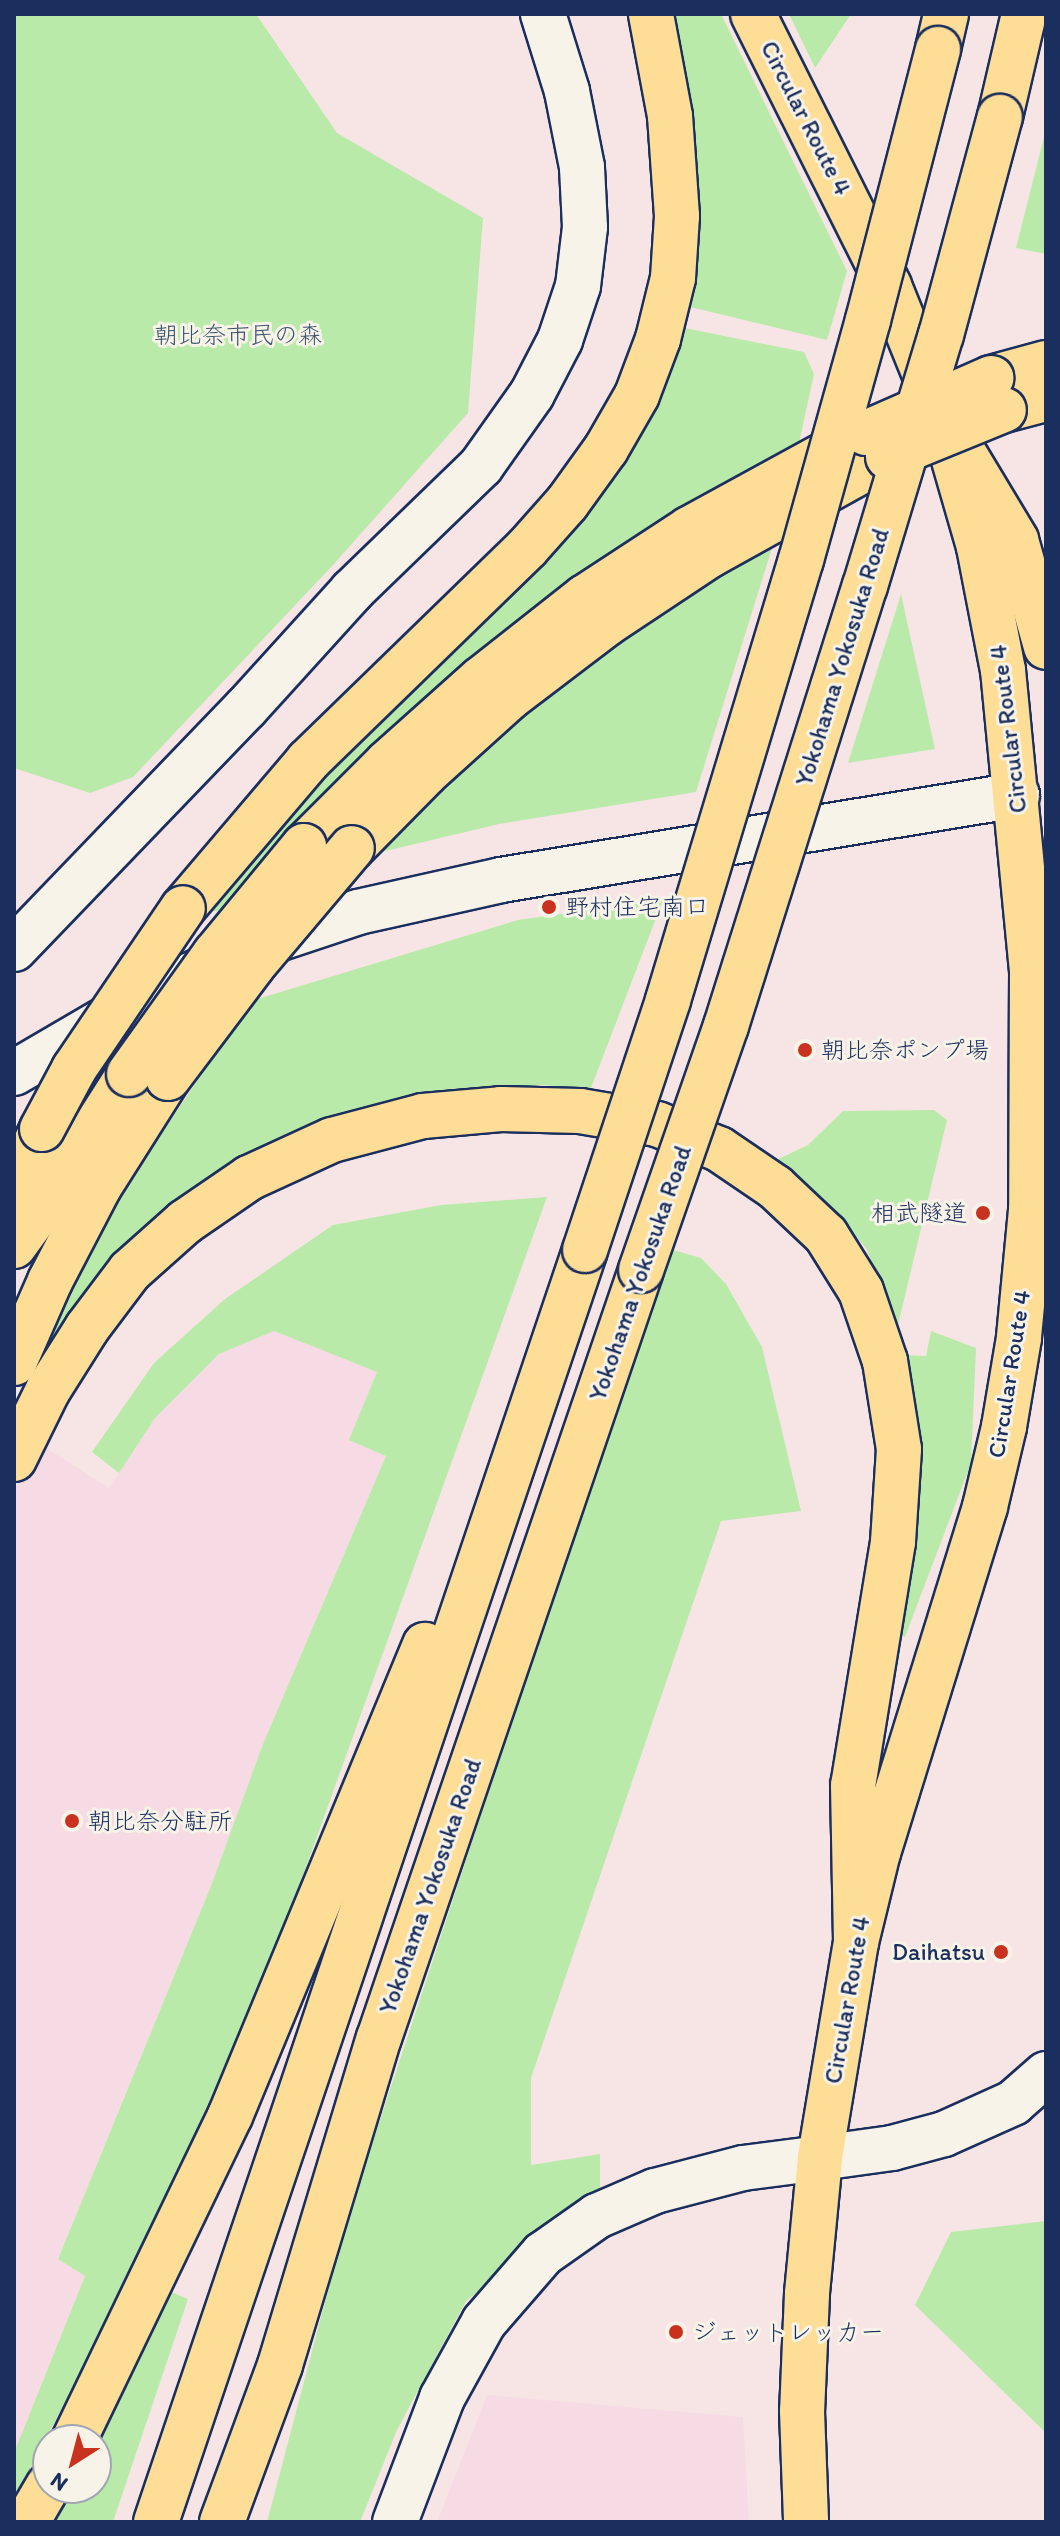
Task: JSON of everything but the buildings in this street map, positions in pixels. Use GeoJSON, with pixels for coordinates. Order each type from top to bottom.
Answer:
{"type":"FeatureCollection","features":[{"type":"Feature","properties":{"kind":"main road"},"geometry":{"type":"LineString","coordinates":[[14,1190],[74,1069],[183,908],[308,761],[527,548],[606,449],[637,395],[658,339],[673,278],[677,216],[670,116],[651,14]]}},
{"type":"Feature","properties":{"kind":"main road","name":"Circular Route 4"},"geometry":{"type":"LineString","coordinates":[[753,14],[889,286],[941,415],[979,547],[1003,670],[1039,955],[1031,1210],[1019,1338],[1004,1427],[985,1507],[878,1852],[856,1942],[820,2158],[807,2294],[802,2411],[806,2522]]}},
{"type":"Feature","properties":{"kind":"main road","name":"Yokohama Yokosuka Road"},"geometry":{"type":"LineString","coordinates":[[222,2522],[280,2365],[379,2038],[726,1026],[941,335],[1000,117],[1024,14]]}},
{"type":"Feature","properties":{"kind":"main road"},"geometry":{"type":"LineString","coordinates":[[156,2522],[668,1000],[801,560],[868,320],[942,31]]}},
{"type":"Feature","properties":{"kind":"main road"},"geometry":{"type":"LineString","coordinates":[[14,1363],[50,1281],[99,1187],[148,1076],[215,954],[304,846],[387,763],[469,689],[585,597],[689,529],[997,394],[1046,363]]}},
{"type":"Feature","properties":{"kind":"main road"},"geometry":{"type":"LineString","coordinates":[[997,394],[1046,399]]}},
{"type":"Feature","properties":{"kind":"main road"},"geometry":{"type":"LineString","coordinates":[[941,415],[1016,540],[1046,647]]}},
{"type":"Feature","properties":{"kind":"main road"},"geometry":{"type":"LineString","coordinates":[[14,1246],[59,1184],[148,1076],[253,965],[352,848],[426,773],[509,698],[606,624],[872,447]]}},
{"type":"Feature","properties":{"kind":"main road"},"geometry":{"type":"LineString","coordinates":[[14,1459],[71,1353],[130,1271],[185,1222],[249,1178],[332,1140],[423,1116],[501,1109],[565,1110],[657,1124],[719,1149],[775,1187],[826,1235],[861,1291],[885,1361],[899,1449],[893,1542],[853,1785],[856,1942]]}},
{"type":"Feature","properties":{"kind":"main road"},"geometry":{"type":"LineString","coordinates":[[82,2424],[236,2102],[293,1972],[378,1753],[546,1370]]}},
{"type":"Feature","properties":{"kind":"main road"},"geometry":{"type":"LineString","coordinates":[[236,2522],[280,2365]]}},
{"type":"Feature","properties":{"kind":"main road"},"geometry":{"type":"LineString","coordinates":[[27,2522],[38,2504]]}},
{"type":"Feature","properties":{"kind":"street"},"geometry":{"type":"LineString","coordinates":[[14,949],[246,708],[352,591],[481,466],[532,394],[560,340],[578,286],[585,227],[582,167],[567,91],[543,14]]}},
{"type":"Feature","properties":{"kind":"street"},"geometry":{"type":"LineString","coordinates":[[14,1073],[151,993],[250,948],[358,912],[501,880],[1017,795]]}},
{"type":"Feature","properties":{"kind":"street"},"geometry":{"type":"LineString","coordinates":[[395,2522],[442,2398],[484,2322],[543,2254],[597,2216],[655,2191],[743,2168],[892,2148],[944,2134],[1013,2103],[1046,2074]]}},
{"type":"Feature","properties":{"kind":"shaded area"},"geometry":{"type":"Polygon","coordinates":[[[274,1331],[377,1371],[350,1440],[386,1456],[263,1744],[211,1886],[58,2258],[85,2276],[14,2453],[14,1491],[37,1442],[109,1488],[155,1418],[219,1354],[274,1331]]]}},
{"type":"Feature","properties":{"kind":"shaded area"},"geometry":{"type":"Polygon","coordinates":[[[487,2395],[743,2417],[749,2522],[437,2522],[487,2395]]]}},
{"type":"Feature","properties":{"kind":"green space","name":"朝比奈市民の森"},"geometry":{"type":"Polygon","coordinates":[[[14,14],[256,14],[337,133],[483,218],[468,413],[334,564],[133,777],[90,793],[14,768],[14,14]]]}},
{"type":"Feature","properties":{"kind":"green space"},"geometry":{"type":"Polygon","coordinates":[[[665,14],[721,14],[847,271],[827,340],[682,305],[698,173],[665,14]]]}},
{"type":"Feature","properties":{"kind":"green space"},"geometry":{"type":"Polygon","coordinates":[[[789,14],[851,14],[815,68],[789,14]]]}},
{"type":"Feature","properties":{"kind":"green space"},"geometry":{"type":"Polygon","coordinates":[[[1046,129],[1046,254],[1016,248],[1046,129]]]}},
{"type":"Feature","properties":{"kind":"green space"},"geometry":{"type":"Polygon","coordinates":[[[680,327],[804,352],[814,374],[798,448],[224,912],[207,910],[246,858],[363,734],[680,327]]]}},
{"type":"Feature","properties":{"kind":"green space"},"geometry":{"type":"Polygon","coordinates":[[[773,545],[696,792],[499,824],[373,854],[451,770],[537,698],[697,585],[773,545]]]}},
{"type":"Feature","properties":{"kind":"green space"},"geometry":{"type":"Polygon","coordinates":[[[901,594],[935,749],[848,763],[901,594]]]}},
{"type":"Feature","properties":{"kind":"green space"},"geometry":{"type":"Polygon","coordinates":[[[663,900],[591,1088],[540,1085],[301,1130],[129,1247],[17,1398],[113,1206],[251,1001],[518,920],[663,900]]]}},
{"type":"Feature","properties":{"kind":"green space"},"geometry":{"type":"Polygon","coordinates":[[[934,1110],[947,1120],[898,1325],[866,1248],[839,1217],[772,1162],[808,1145],[843,1111],[934,1110]]]}},
{"type":"Feature","properties":{"kind":"green space"},"geometry":{"type":"Polygon","coordinates":[[[547,1197],[278,1945],[139,2262],[54,2424],[32,2424],[32,2465],[14,2499],[14,2453],[85,2276],[58,2259],[211,1886],[263,1744],[386,1456],[349,1440],[377,1372],[274,1331],[219,1354],[155,1418],[119,1473],[92,1452],[154,1363],[225,1299],[333,1225],[441,1205],[547,1197]]]}},
{"type":"Feature","properties":{"kind":"green space"},"geometry":{"type":"Polygon","coordinates":[[[673,1250],[701,1258],[726,1284],[762,1347],[801,1511],[721,1521],[531,2078],[531,2165],[600,2154],[600,2197],[466,2301],[397,2430],[360,2522],[267,2522],[345,2226],[587,1494],[673,1250]]]}},
{"type":"Feature","properties":{"kind":"green space"},"geometry":{"type":"Polygon","coordinates":[[[931,1331],[976,1348],[971,1463],[905,1637],[895,1635],[902,1355],[926,1356],[931,1331]]]}},
{"type":"Feature","properties":{"kind":"green space"},"geometry":{"type":"Polygon","coordinates":[[[1046,2221],[1046,2433],[915,2305],[951,2232],[1046,2221]]]}},
{"type":"Feature","properties":{"kind":"green space"},"geometry":{"type":"Polygon","coordinates":[[[169,2291],[188,2299],[113,2522],[52,2522],[61,2504],[112,2504],[112,2424],[104,2424],[169,2291]]]}},
{"type":"Feature","properties":{"kind":"place","name":"野村住宅南口"},"geometry":{"type":"Point","coordinates":[549,907]}},
{"type":"Feature","properties":{"kind":"place","name":"朝比奈ポンプ場"},"geometry":{"type":"Point","coordinates":[805,1050]}},
{"type":"Feature","properties":{"kind":"place","name":"相武隧道"},"geometry":{"type":"Point","coordinates":[983,1213]}},
{"type":"Feature","properties":{"kind":"place","name":"朝比奈分駐所"},"geometry":{"type":"Point","coordinates":[72,1821]}},
{"type":"Feature","properties":{"kind":"place","name":"Daihatsu"},"geometry":{"type":"Point","coordinates":[1001,1952]}},
{"type":"Feature","properties":{"kind":"place","name":"ジェットレッカー"},"geometry":{"type":"Point","coordinates":[676,2332]}}]}
